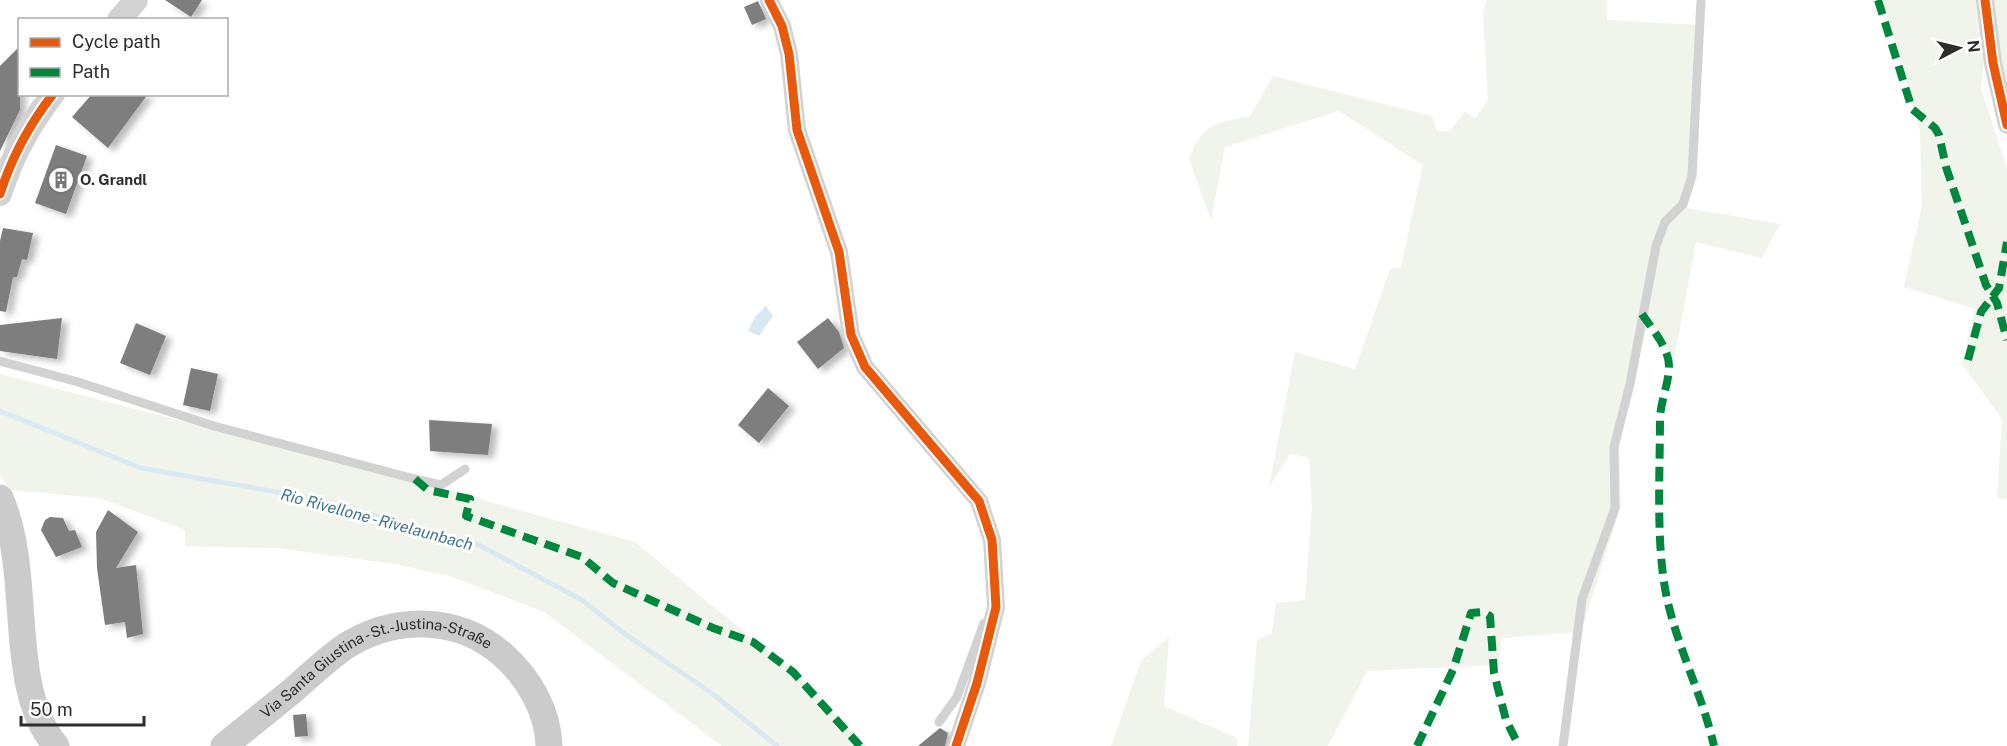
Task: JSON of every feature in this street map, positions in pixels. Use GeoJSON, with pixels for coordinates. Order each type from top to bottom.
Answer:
{"type":"FeatureCollection","features":[{"type":"Feature","properties":{"kind":"main road"},"geometry":{"type":"LineString","coordinates":[[2,504],[14,538],[20,576],[32,702],[44,731],[56,746]]}},
{"type":"Feature","properties":{"kind":"main road","name":"Via Santa Giustina - St.-Justina-Straße"},"geometry":{"type":"LineString","coordinates":[[224,746],[342,649],[384,629],[426,623],[470,634],[494,647],[515,666],[531,687],[544,715],[549,746]]}},
{"type":"Feature","properties":{"kind":"street"},"geometry":{"type":"LineString","coordinates":[[121,18],[136,0]]}},
{"type":"Feature","properties":{"kind":"street"},"geometry":{"type":"LineString","coordinates":[[769,0],[782,26],[789,54],[796,130],[838,252],[851,335],[865,367],[979,501],[992,540],[996,607],[977,683],[956,746]]}},
{"type":"Feature","properties":{"kind":"street"},"geometry":{"type":"LineString","coordinates":[[1985,0],[1993,63],[2007,125]]}},
{"type":"Feature","properties":{"kind":"street"},"geometry":{"type":"LineString","coordinates":[[0,194],[15,152],[29,126],[52,96]]}},
{"type":"Feature","properties":{"kind":"lane"},"geometry":{"type":"LineString","coordinates":[[1563,746],[1582,599],[1615,508],[1614,447],[1630,384],[1656,246],[1665,222],[1683,204],[1692,176],[1701,0]]}},
{"type":"Feature","properties":{"kind":"lane"},"geometry":{"type":"LineString","coordinates":[[0,361],[78,382],[214,426],[415,479],[441,484],[465,469]]}},
{"type":"Feature","properties":{"kind":"lane"},"geometry":{"type":"LineString","coordinates":[[939,722],[957,697],[984,622],[996,607]]}},
{"type":"Feature","properties":{"kind":"shaded area"},"geometry":{"type":"Polygon","coordinates":[[[1486,0],[1607,0],[1607,20],[1700,25],[1687,208],[1780,224],[1762,258],[1696,242],[1674,360],[1648,321],[1619,446],[1621,506],[1581,632],[1502,638],[1498,665],[1367,671],[1328,746],[1248,746],[1257,640],[1272,633],[1276,603],[1305,600],[1312,505],[1309,458],[1290,454],[1269,487],[1295,352],[1355,369],[1390,269],[1401,267],[1423,165],[1339,111],[1225,147],[1211,220],[1189,159],[1205,131],[1219,123],[1250,116],[1273,76],[1432,116],[1437,131],[1450,131],[1465,111],[1475,119],[1488,100],[1483,14],[1486,0]]]}},
{"type":"Feature","properties":{"kind":"shaded area"},"geometry":{"type":"Polygon","coordinates":[[[1883,0],[1978,0],[1984,60],[1981,88],[2007,169],[2007,499],[1997,498],[2002,419],[1962,364],[1975,309],[1904,287],[1922,206],[1920,131],[1883,0]]]}},
{"type":"Feature","properties":{"kind":"shaded area"},"geometry":{"type":"Polygon","coordinates":[[[1991,0],[2007,0],[2007,104],[1991,0]]]}},
{"type":"Feature","properties":{"kind":"shaded area"},"geometry":{"type":"Polygon","coordinates":[[[766,306],[773,316],[759,336],[748,331],[755,317],[766,306]]]}},
{"type":"Feature","properties":{"kind":"shaded area"},"geometry":{"type":"Polygon","coordinates":[[[0,374],[425,484],[635,542],[793,672],[866,746],[722,746],[544,612],[449,576],[394,564],[277,548],[185,546],[185,530],[99,498],[10,490],[0,475],[0,374]]]}},
{"type":"Feature","properties":{"kind":"shaded area"},"geometry":{"type":"Polygon","coordinates":[[[1169,637],[1164,706],[1237,738],[1237,746],[1111,746],[1141,661],[1169,637]]]}},
{"type":"Feature","properties":{"kind":"building"},"geometry":{"type":"Polygon","coordinates":[[[165,0],[202,0],[191,17],[165,0]]]}},
{"type":"Feature","properties":{"kind":"building"},"geometry":{"type":"Polygon","coordinates":[[[758,1],[766,19],[752,25],[744,7],[758,1]]]}},
{"type":"Feature","properties":{"kind":"building"},"geometry":{"type":"Polygon","coordinates":[[[18,48],[20,110],[0,151],[0,66],[18,48]]]}},
{"type":"Feature","properties":{"kind":"building"},"geometry":{"type":"Polygon","coordinates":[[[90,96],[147,96],[108,148],[72,117],[90,96]]]}},
{"type":"Feature","properties":{"kind":"building","name":"O. Grandl"},"geometry":{"type":"Polygon","coordinates":[[[56,145],[87,156],[66,214],[35,203],[56,145]]]}},
{"type":"Feature","properties":{"kind":"building"},"geometry":{"type":"Polygon","coordinates":[[[3,228],[33,233],[27,260],[22,259],[17,277],[13,277],[6,312],[0,311],[0,241],[3,228]]]}},
{"type":"Feature","properties":{"kind":"building"},"geometry":{"type":"Polygon","coordinates":[[[62,318],[57,359],[0,351],[0,325],[62,318]]]}},
{"type":"Feature","properties":{"kind":"building"},"geometry":{"type":"Polygon","coordinates":[[[828,318],[839,332],[844,348],[818,369],[797,342],[828,318]]]}},
{"type":"Feature","properties":{"kind":"building"},"geometry":{"type":"Polygon","coordinates":[[[136,323],[166,336],[150,375],[120,363],[136,323]]]}},
{"type":"Feature","properties":{"kind":"building"},"geometry":{"type":"Polygon","coordinates":[[[191,368],[218,374],[210,411],[183,405],[191,368]]]}},
{"type":"Feature","properties":{"kind":"building"},"geometry":{"type":"Polygon","coordinates":[[[768,388],[789,406],[759,443],[738,425],[768,388]]]}},
{"type":"Feature","properties":{"kind":"building"},"geometry":{"type":"Polygon","coordinates":[[[429,420],[492,424],[488,455],[430,451],[429,420]]]}},
{"type":"Feature","properties":{"kind":"building"},"geometry":{"type":"Polygon","coordinates":[[[108,510],[138,532],[116,568],[136,565],[143,634],[127,638],[125,622],[105,625],[97,568],[96,532],[108,510]]]}},
{"type":"Feature","properties":{"kind":"building"},"geometry":{"type":"Polygon","coordinates":[[[50,517],[63,518],[69,531],[75,530],[82,547],[56,557],[41,530],[45,520],[50,517]]]}},
{"type":"Feature","properties":{"kind":"building"},"geometry":{"type":"Polygon","coordinates":[[[306,714],[308,736],[295,737],[293,715],[306,714]]]}},
{"type":"Feature","properties":{"kind":"building"},"geometry":{"type":"Polygon","coordinates":[[[940,728],[948,733],[945,746],[918,746],[940,728]]]}},
{"type":"Feature","properties":{"kind":"waterway","name":"Rio Rivellone - Rivelaunbach"},"geometry":{"type":"LineString","coordinates":[[0,411],[141,468],[311,498],[477,544],[582,600],[625,634],[713,694],[777,746]]}},
{"type":"Feature","properties":{"kind":"marked path"},"geometry":{"type":"LineString","coordinates":[[1878,0],[1912,109],[1935,128],[1939,135],[1946,167],[1986,285],[1997,303],[2007,340]]}},
{"type":"Feature","properties":{"kind":"marked path"},"geometry":{"type":"LineString","coordinates":[[1968,360],[1981,312],[1999,288],[2007,242]]}},
{"type":"Feature","properties":{"kind":"marked path"},"geometry":{"type":"LineString","coordinates":[[1642,314],[1663,346],[1669,366],[1660,420],[1659,515],[1665,586],[1674,625],[1714,746]]}},
{"type":"Feature","properties":{"kind":"marked path"},"geometry":{"type":"LineString","coordinates":[[415,479],[428,490],[470,499],[466,516],[582,557],[613,583],[713,628],[753,642],[793,672],[860,746]]}},
{"type":"Feature","properties":{"kind":"marked path"},"geometry":{"type":"LineString","coordinates":[[1417,746],[1453,670],[1471,613],[1483,612],[1490,616],[1494,673],[1506,720],[1519,746]]}},
{"type":"Feature","properties":{"kind":"cycle path"},"geometry":{"type":"LineString","coordinates":[[769,0],[782,26],[789,54],[797,130],[839,252],[851,335],[865,367],[979,501],[992,540],[996,607],[977,683],[956,746]]}},
{"type":"Feature","properties":{"kind":"cycle path"},"geometry":{"type":"LineString","coordinates":[[1985,0],[1993,63],[2007,125]]}},
{"type":"Feature","properties":{"kind":"cycle path"},"geometry":{"type":"LineString","coordinates":[[0,194],[22,141],[52,96]]}},
{"type":"Feature","properties":{"kind":"place","name":"O. Grandl"},"geometry":{"type":"Point","coordinates":[61,180]}}]}
